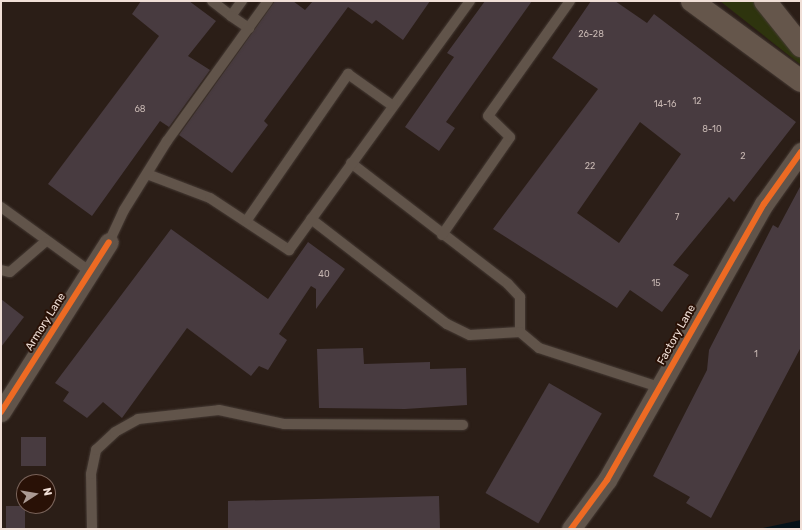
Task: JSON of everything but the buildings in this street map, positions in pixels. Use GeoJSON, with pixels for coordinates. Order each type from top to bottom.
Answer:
{"type":"FeatureCollection","features":[{"type":"Feature","properties":{"kind":"main road"},"geometry":{"type":"LineString","coordinates":[[692,1],[801,81]]}},
{"type":"Feature","properties":{"kind":"main road"},"geometry":{"type":"LineString","coordinates":[[764,1],[801,46]]}},
{"type":"Feature","properties":{"kind":"street","name":"Factory Lane"},"geometry":{"type":"LineString","coordinates":[[571,529],[607,480],[737,247],[801,152]]}},
{"type":"Feature","properties":{"kind":"street","name":"Armory Lane"},"geometry":{"type":"LineString","coordinates":[[1,412],[89,271],[109,242]]}},
{"type":"Feature","properties":{"kind":"lane"},"geometry":{"type":"LineString","coordinates":[[212,1],[249,28]]}},
{"type":"Feature","properties":{"kind":"lane"},"geometry":{"type":"LineString","coordinates":[[231,16],[242,1]]}},
{"type":"Feature","properties":{"kind":"lane"},"geometry":{"type":"LineString","coordinates":[[109,242],[147,174],[268,1]]}},
{"type":"Feature","properties":{"kind":"lane"},"geometry":{"type":"LineString","coordinates":[[147,174],[210,198],[247,220],[289,250],[470,1]]}},
{"type":"Feature","properties":{"kind":"lane"},"geometry":{"type":"LineString","coordinates":[[442,235],[510,137],[488,116],[570,1]]}},
{"type":"Feature","properties":{"kind":"lane"},"geometry":{"type":"LineString","coordinates":[[247,220],[348,74],[393,106]]}},
{"type":"Feature","properties":{"kind":"lane"},"geometry":{"type":"LineString","coordinates":[[351,163],[520,297],[520,332]]}},
{"type":"Feature","properties":{"kind":"lane"},"geometry":{"type":"LineString","coordinates":[[1,208],[45,242],[89,271]]}},
{"type":"Feature","properties":{"kind":"lane"},"geometry":{"type":"LineString","coordinates":[[311,219],[447,324],[470,334],[520,332],[539,348],[659,387]]}},
{"type":"Feature","properties":{"kind":"lane"},"geometry":{"type":"LineString","coordinates":[[1,270],[10,272],[45,242]]}},
{"type":"Feature","properties":{"kind":"lane"},"geometry":{"type":"LineString","coordinates":[[92,529],[91,474],[96,450],[115,432],[138,419],[219,410],[284,424],[463,425]]}},
{"type":"Feature","properties":{"kind":"green space"},"geometry":{"type":"Polygon","coordinates":[[[720,1],[756,1],[801,54],[801,65],[720,1]]]}},
{"type":"Feature","properties":{"kind":"shaded area"},"geometry":{"type":"Polygon","coordinates":[[[801,520],[801,529],[759,529],[763,528],[801,520]]]}},
{"type":"Feature","properties":{"kind":"cycle path"},"geometry":{"type":"LineString","coordinates":[[571,529],[607,480],[764,204],[801,152]]}},
{"type":"Feature","properties":{"kind":"cycle path"},"geometry":{"type":"LineString","coordinates":[[1,412],[109,242]]}}]}
